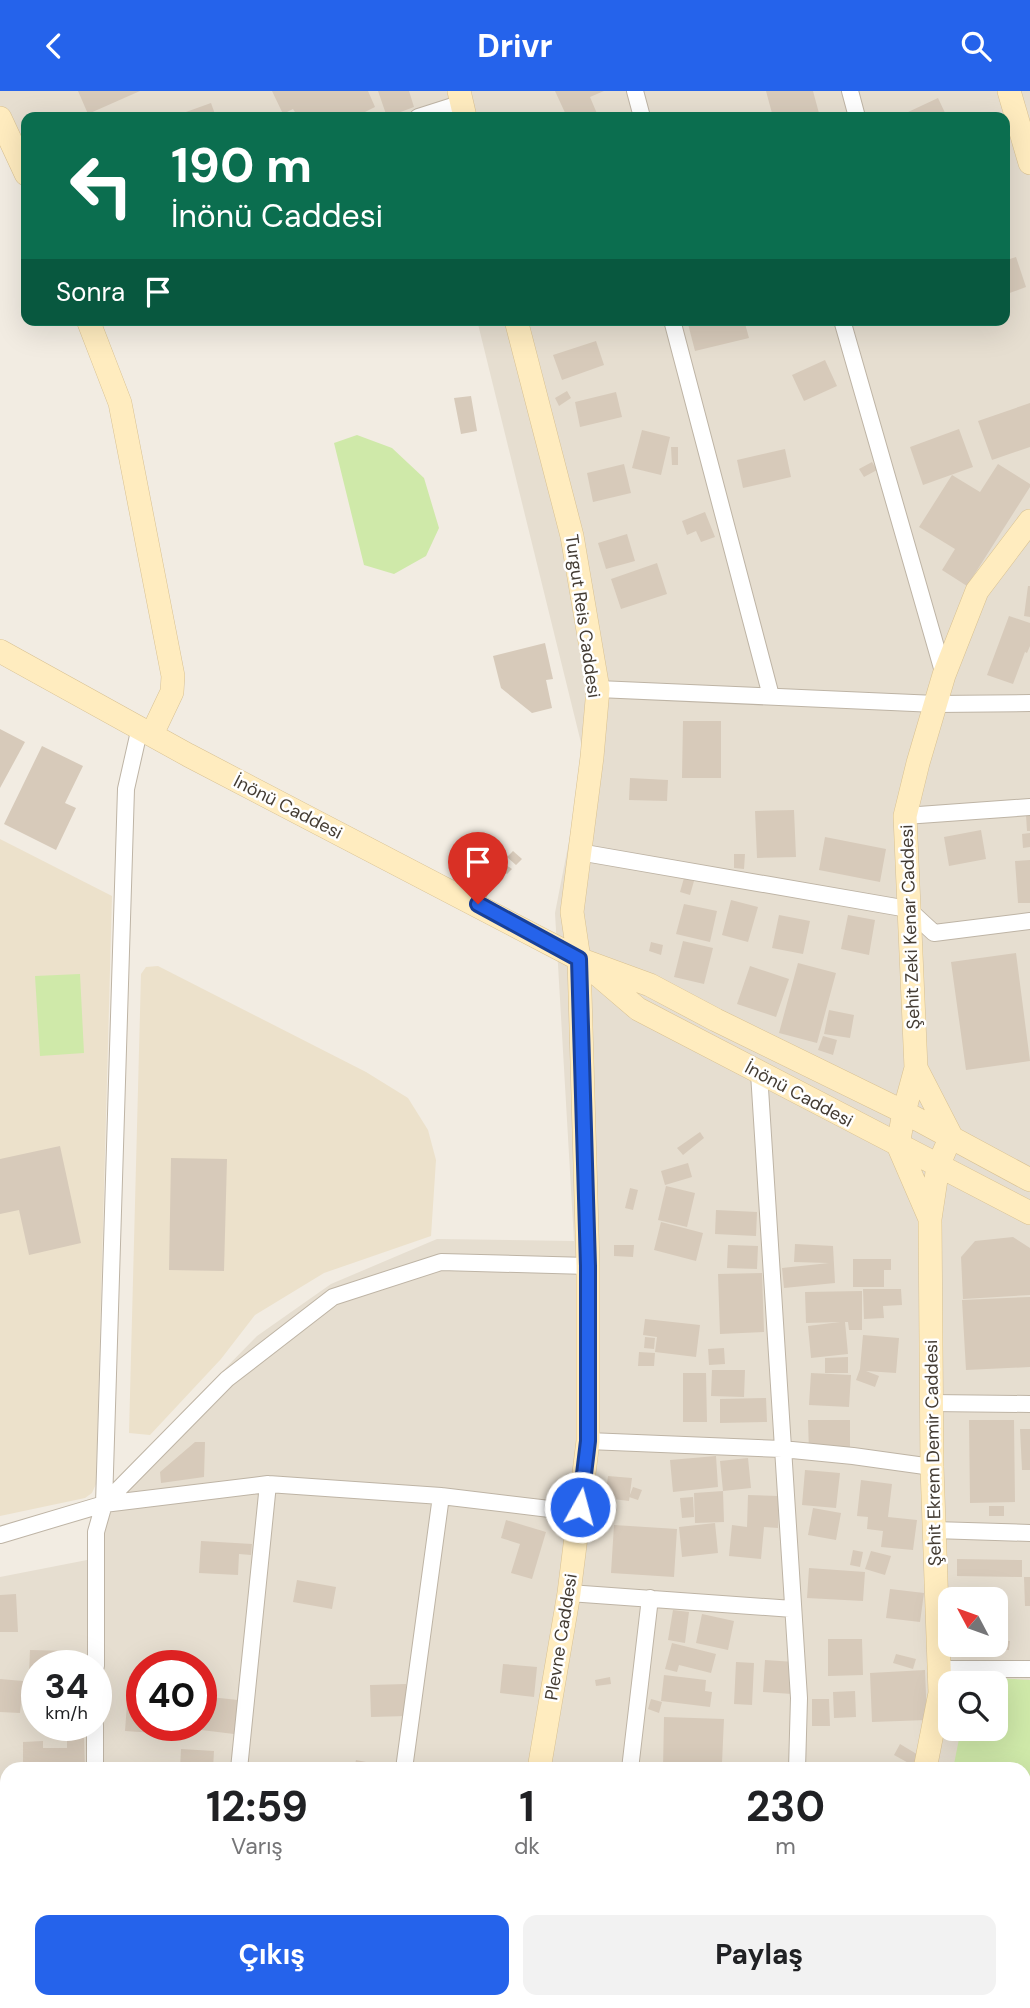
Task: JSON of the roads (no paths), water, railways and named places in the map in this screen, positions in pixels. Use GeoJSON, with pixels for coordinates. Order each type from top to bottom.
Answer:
{"type":"FeatureCollection","features":[{"type":"Feature","properties":{"kind":"street"},"geometry":{"type":"LineString","coordinates":[[635,91],[641,112]]}},
{"type":"Feature","properties":{"kind":"street"},"geometry":{"type":"LineString","coordinates":[[850,91],[856,112]]}},
{"type":"Feature","properties":{"kind":"street"},"geometry":{"type":"LineString","coordinates":[[1009,91],[1011,123],[1030,163]]}},
{"type":"Feature","properties":{"kind":"street"},"geometry":{"type":"LineString","coordinates":[[435,112],[462,104]]}},
{"type":"Feature","properties":{"kind":"street"},"geometry":{"type":"LineString","coordinates":[[0,118],[21,163]]}},
{"type":"Feature","properties":{"kind":"street"},"geometry":{"type":"LineString","coordinates":[[90,326],[120,403],[173,676],[172,692],[146,731],[126,789],[103,1504],[96,1532],[96,1650]]}},
{"type":"Feature","properties":{"kind":"street","name":"Turgut Reis Caddesi"},"geometry":{"type":"LineString","coordinates":[[518,326],[572,535],[598,689],[572,912],[579,959]]}},
{"type":"Feature","properties":{"kind":"street"},"geometry":{"type":"LineString","coordinates":[[674,326],[771,696]]}},
{"type":"Feature","properties":{"kind":"street"},"geometry":{"type":"LineString","coordinates":[[844,326],[944,675]]}},
{"type":"Feature","properties":{"kind":"street","name":"Şehit Zeki Kenar Caddesi"},"geometry":{"type":"LineString","coordinates":[[916,1068],[905,816],[944,675],[977,591],[1030,521]]}},
{"type":"Feature","properties":{"kind":"street","name":"İnönü Caddesi"},"geometry":{"type":"LineString","coordinates":[[0,651],[579,959],[650,985],[951,1136],[1030,1180]]}},
{"type":"Feature","properties":{"kind":"street"},"geometry":{"type":"LineString","coordinates":[[598,689],[936,704],[1030,703]]}},
{"type":"Feature","properties":{"kind":"street"},"geometry":{"type":"LineString","coordinates":[[905,816],[1030,807]]}},
{"type":"Feature","properties":{"kind":"street"},"geometry":{"type":"LineString","coordinates":[[579,852],[908,909],[934,933],[1030,921]]}},
{"type":"Feature","properties":{"kind":"street","name":"İnönü Caddesi"},"geometry":{"type":"LineString","coordinates":[[579,959],[638,1009],[1030,1213]]}},
{"type":"Feature","properties":{"kind":"street","name":"Plevne Caddesi"},"geometry":{"type":"LineString","coordinates":[[539,1762],[569,1593],[588,1441],[588,1266],[579,959]]}},
{"type":"Feature","properties":{"kind":"street"},"geometry":{"type":"LineString","coordinates":[[916,1068],[898,1145],[930,1220]]}},
{"type":"Feature","properties":{"kind":"street"},"geometry":{"type":"LineString","coordinates":[[916,1068],[951,1136],[938,1166],[930,1220]]}},
{"type":"Feature","properties":{"kind":"street"},"geometry":{"type":"LineString","coordinates":[[759,1073],[799,1698],[797,1762]]}},
{"type":"Feature","properties":{"kind":"street","name":"Şehit Ekrem Demir Caddesi"},"geometry":{"type":"LineString","coordinates":[[926,1762],[940,1693],[932,1467],[930,1220]]}},
{"type":"Feature","properties":{"kind":"street"},"geometry":{"type":"LineString","coordinates":[[103,1504],[227,1379],[333,1297],[441,1262],[588,1266]]}},
{"type":"Feature","properties":{"kind":"street"},"geometry":{"type":"LineString","coordinates":[[931,1403],[1030,1403]]}},
{"type":"Feature","properties":{"kind":"street"},"geometry":{"type":"LineString","coordinates":[[588,1441],[782,1449],[853,1455],[932,1467]]}},
{"type":"Feature","properties":{"kind":"street"},"geometry":{"type":"LineString","coordinates":[[240,1762],[268,1483]]}},
{"type":"Feature","properties":{"kind":"street"},"geometry":{"type":"LineString","coordinates":[[0,1535],[103,1504],[268,1483],[441,1496],[566,1511],[580,1507]]}},
{"type":"Feature","properties":{"kind":"street"},"geometry":{"type":"LineString","coordinates":[[405,1762],[441,1496]]}},
{"type":"Feature","properties":{"kind":"street"},"geometry":{"type":"LineString","coordinates":[[934,1530],[1030,1534]]}},
{"type":"Feature","properties":{"kind":"street"},"geometry":{"type":"LineString","coordinates":[[569,1593],[793,1609]]}},
{"type":"Feature","properties":{"kind":"street"},"geometry":{"type":"LineString","coordinates":[[631,1762],[650,1598]]}},
{"type":"Feature","properties":{"kind":"street"},"geometry":{"type":"LineString","coordinates":[[939,1669],[1030,1669]]}},
{"type":"Feature","properties":{"kind":"street"},"geometry":{"type":"LineString","coordinates":[[95,1741],[95,1762]]}},
{"type":"Feature","properties":{"kind":"lane"},"geometry":{"type":"LineString","coordinates":[[478,904],[498,860]]}}]}
